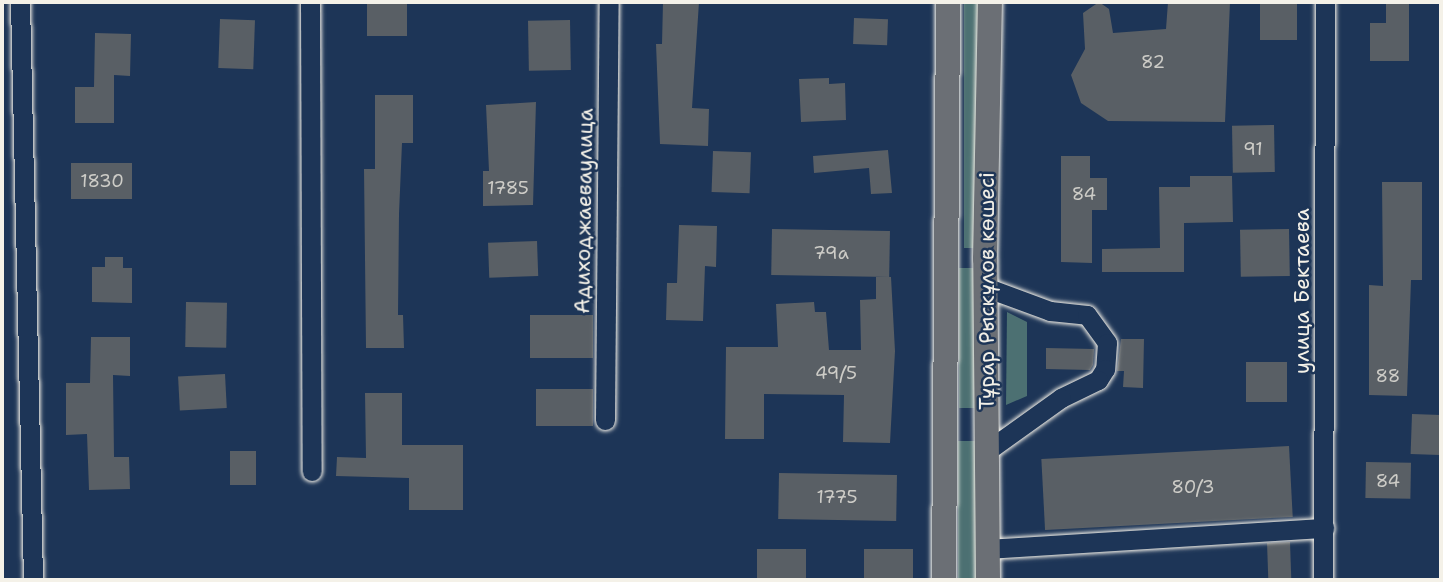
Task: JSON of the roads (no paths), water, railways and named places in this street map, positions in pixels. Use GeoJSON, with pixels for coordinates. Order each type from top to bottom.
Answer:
{"type":"FeatureCollection","features":[{"type":"Feature","properties":{"kind":"main road","name":"Тұрар Рыскұлов көшесі"},"geometry":{"type":"LineString","coordinates":[[944,580],[948,2]]}},
{"type":"Feature","properties":{"kind":"main road","name":"Тұрар Рыскұлов көшесі"},"geometry":{"type":"LineString","coordinates":[[988,580],[985,258],[990,2]]}},
{"type":"Feature","properties":{"kind":"main road"},"geometry":{"type":"LineString","coordinates":[[946,259],[985,258]]}},
{"type":"Feature","properties":{"kind":"main road"},"geometry":{"type":"LineString","coordinates":[[945,421],[986,418]]}},
{"type":"Feature","properties":{"kind":"street"},"geometry":{"type":"LineString","coordinates":[[20,2],[33,580]]}},
{"type":"Feature","properties":{"kind":"street"},"geometry":{"type":"LineString","coordinates":[[310,2],[312,471]]}},
{"type":"Feature","properties":{"kind":"street","name":"Адиходжаеваулица"},"geometry":{"type":"LineString","coordinates":[[605,420],[609,2]]}},
{"type":"Feature","properties":{"kind":"street","name":"улица Бектаева"},"geometry":{"type":"LineString","coordinates":[[1324,580],[1325,2]]}},
{"type":"Feature","properties":{"kind":"street"},"geometry":{"type":"LineString","coordinates":[[985,287],[1050,311],[1087,315],[1107,343],[1105,369],[1098,380],[1061,398],[987,451]]}},
{"type":"Feature","properties":{"kind":"street"},"geometry":{"type":"LineString","coordinates":[[988,549],[1324,528]]}}]}
